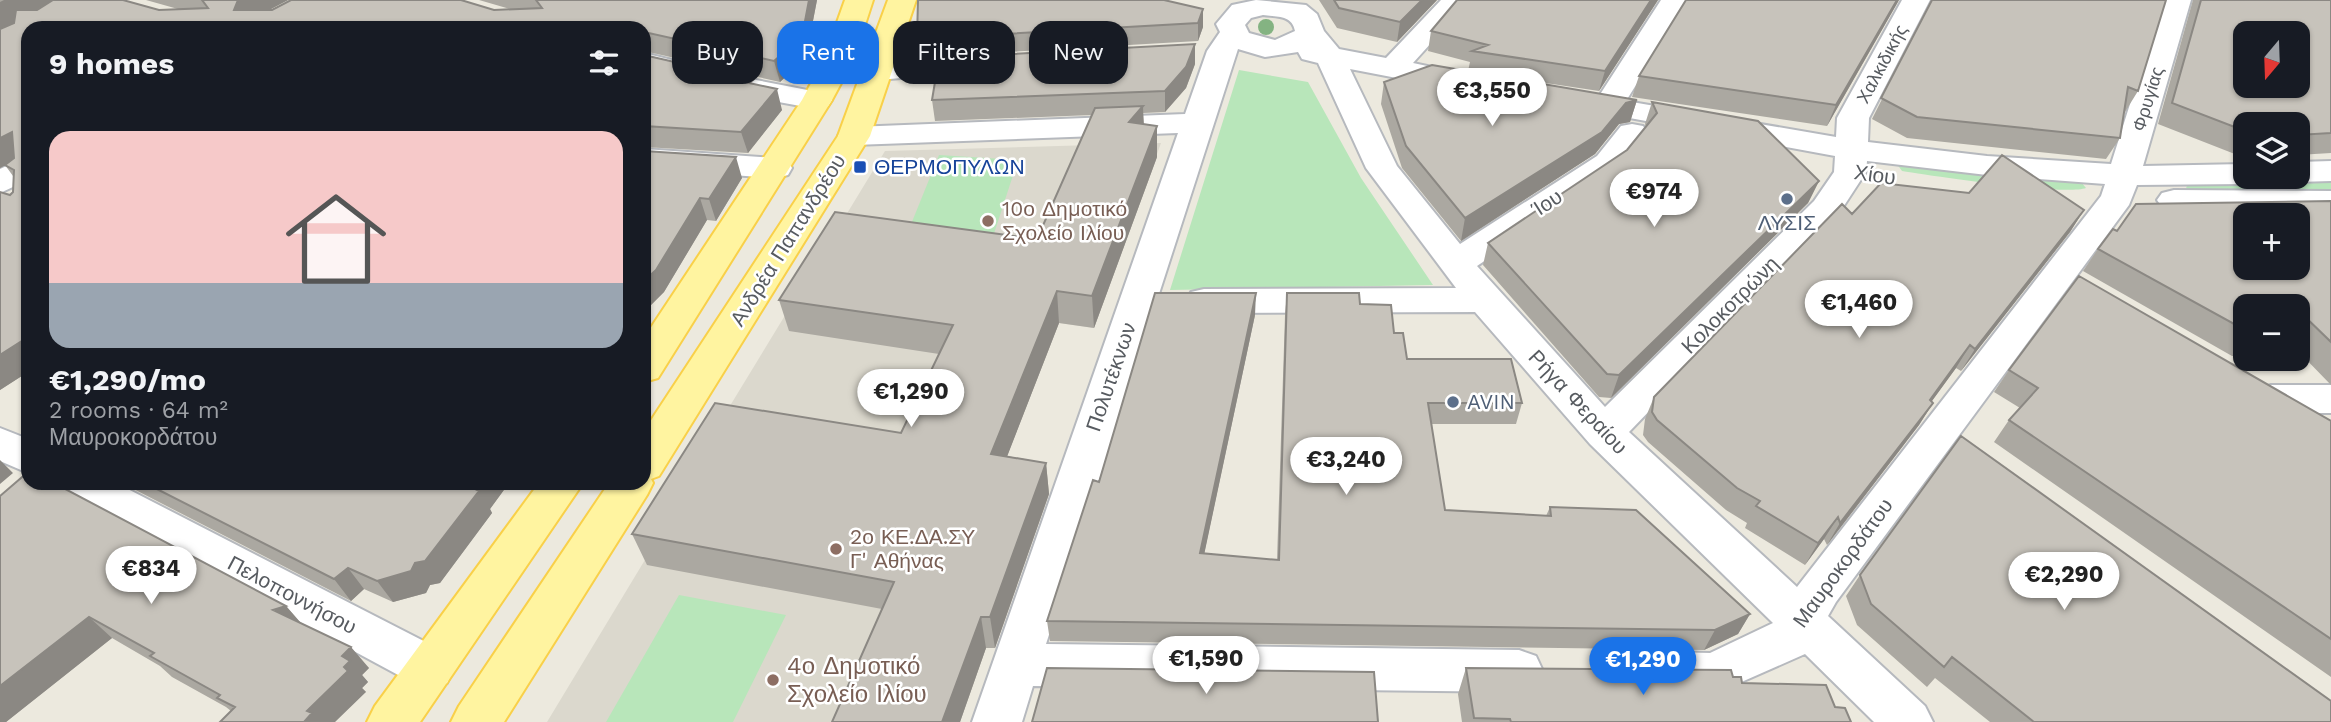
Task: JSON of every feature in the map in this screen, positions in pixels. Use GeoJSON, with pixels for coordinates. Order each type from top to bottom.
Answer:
{"type":"FeatureCollection","features":[{"type":"Feature","properties":{"kind":"main road"},"geometry":{"type":"LineString","coordinates":[[651,357],[776,168],[817,100],[839,59],[859,0]]}},
{"type":"Feature","properties":{"kind":"main road","name":"Ανδρέα Παπανδρέου"},"geometry":{"type":"LineString","coordinates":[[879,71],[902,0]]}},
{"type":"Feature","properties":{"kind":"main road","name":"Ανδρέα Παπανδρέου"},"geometry":{"type":"LineString","coordinates":[[651,454],[854,136],[874,84]]}},
{"type":"Feature","properties":{"kind":"main road"},"geometry":{"type":"LineString","coordinates":[[392,722],[557,490]]}},
{"type":"Feature","properties":{"kind":"main road"},"geometry":{"type":"LineString","coordinates":[[476,722],[627,490]]}},
{"type":"Feature","properties":{"kind":"street"},"geometry":{"type":"LineString","coordinates":[[1391,69],[1456,0]]}},
{"type":"Feature","properties":{"kind":"street"},"geometry":{"type":"LineString","coordinates":[[1608,106],[1675,0]]}},
{"type":"Feature","properties":{"kind":"street","name":"Χαλκιδικής"},"geometry":{"type":"LineString","coordinates":[[1851,160],[1853,118],[1916,0]]}},
{"type":"Feature","properties":{"kind":"street","name":"Φρυγίας"},"geometry":{"type":"LineString","coordinates":[[2121,187],[2177,0]]}},
{"type":"Feature","properties":{"kind":"street"},"geometry":{"type":"LineString","coordinates":[[1303,29],[1252,46],[1225,26],[1263,7],[1303,29],[1391,69],[1484,91]]}},
{"type":"Feature","properties":{"kind":"street","name":"Πολυτέκνων"},"geometry":{"type":"LineString","coordinates":[[997,722],[1014,664],[1197,123],[1225,26]]}},
{"type":"Feature","properties":{"kind":"street","name":"Ρήγα Φεραίου"},"geometry":{"type":"LineString","coordinates":[[1303,29],[1381,168],[1485,300],[1604,433],[1908,722]]}},
{"type":"Feature","properties":{"kind":"street"},"geometry":{"type":"LineString","coordinates":[[651,64],[734,85],[817,100]]}},
{"type":"Feature","properties":{"kind":"street"},"geometry":{"type":"LineString","coordinates":[[879,71],[893,70]]}},
{"type":"Feature","properties":{"kind":"street","name":"Χίου"},"geometry":{"type":"LineString","coordinates":[[1851,160],[1632,133],[1554,106],[1608,106],[1851,160],[2007,190],[2121,187],[2233,175]]}},
{"type":"Feature","properties":{"kind":"street"},"geometry":{"type":"LineString","coordinates":[[854,136],[1197,123]]}},
{"type":"Feature","properties":{"kind":"street","name":"Ίου"},"geometry":{"type":"LineString","coordinates":[[1455,264],[1608,163],[1632,133]]}},
{"type":"Feature","properties":{"kind":"street"},"geometry":{"type":"LineString","coordinates":[[651,159],[776,168]]}},
{"type":"Feature","properties":{"kind":"street","name":"Κολοκοτρώνη"},"geometry":{"type":"LineString","coordinates":[[1604,433],[1826,208],[1851,160]]}},
{"type":"Feature","properties":{"kind":"street"},"geometry":{"type":"LineString","coordinates":[[0,183],[21,170]]}},
{"type":"Feature","properties":{"kind":"street"},"geometry":{"type":"LineString","coordinates":[[2310,172],[2331,171]]}},
{"type":"Feature","properties":{"kind":"street","name":"Χίου"},"geometry":{"type":"LineString","coordinates":[[2121,187],[2331,201]]}},
{"type":"Feature","properties":{"kind":"street","name":"Μαυροκορδάτου"},"geometry":{"type":"LineString","coordinates":[[1628,673],[1712,674],[1787,641],[1820,589],[1959,442],[2071,284],[2121,187]]}},
{"type":"Feature","properties":{"kind":"street"},"geometry":{"type":"LineString","coordinates":[[0,193],[21,201]]}},
{"type":"Feature","properties":{"kind":"street"},"geometry":{"type":"LineString","coordinates":[[1137,300],[1485,300]]}},
{"type":"Feature","properties":{"kind":"street"},"geometry":{"type":"LineString","coordinates":[[2236,379],[2331,434]]}},
{"type":"Feature","properties":{"kind":"street"},"geometry":{"type":"LineString","coordinates":[[2271,399],[2331,399]]}},
{"type":"Feature","properties":{"kind":"street"},"geometry":{"type":"LineString","coordinates":[[0,443],[21,472]]}},
{"type":"Feature","properties":{"kind":"street","name":"Πελοποννήσου"},"geometry":{"type":"LineString","coordinates":[[92,490],[430,668]]}},
{"type":"Feature","properties":{"kind":"street"},"geometry":{"type":"LineString","coordinates":[[1014,664],[1558,672]]}},
{"type":"Feature","properties":{"kind":"shaded area"},"geometry":{"type":"Polygon","coordinates":[[[1161,143],[1094,328],[1059,323],[996,484],[1042,493],[959,722],[547,722],[660,535],[711,437],[885,151],[1161,143]]]}},
{"type":"Feature","properties":{"kind":"green space"},"geometry":{"type":"Polygon","coordinates":[[[1239,70],[1308,82],[1361,178],[1433,285],[1170,290],[1239,70]]]}},
{"type":"Feature","properties":{"kind":"green space"},"geometry":{"type":"Polygon","coordinates":[[[939,155],[1018,160],[987,255],[901,249],[939,155]]]}},
{"type":"Feature","properties":{"kind":"green space"},"geometry":{"type":"Polygon","coordinates":[[[1897,164],[2081,182],[2086,188],[2052,189],[1968,181],[1902,171],[1897,164]]]}},
{"type":"Feature","properties":{"kind":"green space"},"geometry":{"type":"Polygon","coordinates":[[[2310,183],[2331,183],[2331,193],[2188,190],[2186,187],[2190,184],[2233,184],[2233,189],[2310,189],[2310,183]]]}},
{"type":"Feature","properties":{"kind":"green space"},"geometry":{"type":"Polygon","coordinates":[[[679,595],[786,615],[733,722],[606,722],[679,595]]]}},
{"type":"Feature","properties":{"kind":"building"},"geometry":{"type":"Polygon","coordinates":[[[53,0],[123,0],[159,10],[208,8],[202,0],[238,0],[234,10],[272,10],[291,0],[461,0],[494,10],[542,8],[536,0],[809,0],[805,21],[777,21],[777,58],[774,61],[763,59],[763,21],[672,21],[672,38],[651,34],[651,21],[21,21],[21,342],[0,355],[0,192],[10,195],[13,192],[14,170],[5,165],[14,158],[12,132],[0,138],[0,29],[14,23],[16,10],[37,10],[53,0]]]}},
{"type":"Feature","properties":{"kind":"building"},"geometry":{"type":"Polygon","coordinates":[[[918,0],[1164,0],[1203,9],[1198,23],[1128,27],[1128,21],[1029,21],[1029,33],[1015,33],[1015,21],[917,21],[918,0]]]}},
{"type":"Feature","properties":{"kind":"building"},"geometry":{"type":"Polygon","coordinates":[[[1334,0],[1422,0],[1400,22],[1339,8],[1334,0]]]}},
{"type":"Feature","properties":{"kind":"building"},"geometry":{"type":"Polygon","coordinates":[[[1457,0],[1651,0],[1605,71],[1472,51],[1488,45],[1431,31],[1457,0]]]}},
{"type":"Feature","properties":{"kind":"building"},"geometry":{"type":"Polygon","coordinates":[[[1686,0],[1897,0],[1836,105],[1639,76],[1686,0]]]}},
{"type":"Feature","properties":{"kind":"building"},"geometry":{"type":"Polygon","coordinates":[[[1932,0],[2166,0],[2138,91],[2128,87],[2120,138],[1917,117],[1881,98],[1932,0]]]}},
{"type":"Feature","properties":{"kind":"building"},"geometry":{"type":"Polygon","coordinates":[[[2201,0],[2331,0],[2331,133],[2310,134],[2310,112],[2233,112],[2233,126],[2172,103],[2201,0]]]}},
{"type":"Feature","properties":{"kind":"building"},"geometry":{"type":"Polygon","coordinates":[[[1195,44],[1186,67],[1165,91],[932,100],[935,84],[1015,84],[1015,54],[1029,53],[1029,84],[1128,84],[1128,48],[1195,44]]]}},
{"type":"Feature","properties":{"kind":"building"},"geometry":{"type":"Polygon","coordinates":[[[651,57],[672,61],[672,84],[754,84],[777,89],[741,132],[651,126],[651,57]]]}},
{"type":"Feature","properties":{"kind":"building"},"geometry":{"type":"Polygon","coordinates":[[[1432,65],[1637,100],[1626,103],[1602,132],[1465,218],[1406,146],[1384,82],[1432,65]]]}},
{"type":"Feature","properties":{"kind":"building"},"geometry":{"type":"Polygon","coordinates":[[[1652,102],[1758,121],[1819,181],[1619,375],[1607,374],[1488,243],[1627,150],[1657,113],[1652,102]]]}},
{"type":"Feature","properties":{"kind":"building"},"geometry":{"type":"Polygon","coordinates":[[[1143,106],[1129,122],[1157,126],[1092,296],[1057,291],[991,454],[1046,463],[990,617],[981,617],[942,722],[832,722],[894,582],[632,534],[715,403],[901,433],[953,325],[779,300],[835,212],[1037,239],[1095,108],[1143,106]]]}},
{"type":"Feature","properties":{"kind":"building"},"geometry":{"type":"Polygon","coordinates":[[[651,151],[736,157],[709,199],[700,198],[651,275],[651,151]]]}},
{"type":"Feature","properties":{"kind":"building"},"geometry":{"type":"Polygon","coordinates":[[[2002,155],[2084,210],[1975,349],[1970,345],[1930,400],[1933,403],[1840,523],[1838,517],[1818,543],[1756,506],[1760,501],[1737,488],[1657,420],[1652,412],[1654,397],[1842,204],[1852,214],[1881,183],[1969,193],[2002,155]]]}},
{"type":"Feature","properties":{"kind":"building"},"geometry":{"type":"Polygon","coordinates":[[[2331,201],[2331,342],[2310,322],[2310,294],[2233,294],[2233,323],[2098,249],[2113,229],[2117,231],[2136,204],[2331,201]]]}},
{"type":"Feature","properties":{"kind":"building"},"geometry":{"type":"Polygon","coordinates":[[[2079,276],[2233,365],[2233,371],[2244,371],[2331,421],[2331,639],[2009,420],[2038,388],[2009,370],[2079,276]]]}},
{"type":"Feature","properties":{"kind":"building"},"geometry":{"type":"Polygon","coordinates":[[[1155,293],[1256,293],[1200,553],[1279,560],[1287,293],[1359,293],[1360,304],[1391,305],[1394,333],[1403,333],[1407,359],[1511,359],[1522,403],[1428,403],[1445,510],[1551,516],[1550,507],[1636,510],[1750,614],[1715,630],[1047,621],[1093,480],[1099,482],[1155,293]]]}},
{"type":"Feature","properties":{"kind":"building"},"geometry":{"type":"Polygon","coordinates":[[[1961,436],[2331,701],[2331,722],[2034,722],[1952,657],[1944,667],[1871,604],[1860,575],[1961,436]]]}},
{"type":"Feature","properties":{"kind":"building"},"geometry":{"type":"Polygon","coordinates":[[[21,478],[21,490],[67,490],[286,606],[273,610],[351,647],[342,656],[350,661],[344,667],[348,671],[307,711],[312,713],[304,722],[220,722],[235,707],[217,698],[220,695],[150,656],[154,653],[89,617],[0,686],[0,496],[21,478]]]}},
{"type":"Feature","properties":{"kind":"building"},"geometry":{"type":"Polygon","coordinates":[[[159,490],[479,491],[425,561],[415,563],[411,571],[377,581],[348,568],[334,579],[159,490]]]}},
{"type":"Feature","properties":{"kind":"building"},"geometry":{"type":"Polygon","coordinates":[[[1047,668],[1374,672],[1378,722],[1032,722],[1047,668]]]}},
{"type":"Feature","properties":{"kind":"building"},"geometry":{"type":"Polygon","coordinates":[[[1466,668],[1731,670],[1733,677],[1741,677],[1742,683],[1826,685],[1835,707],[1845,708],[1851,722],[1511,722],[1510,719],[1474,718],[1466,668]]]}},
{"type":"Feature","properties":{"kind":"place","name":"ΘΕΡΜΟΠΥΛΩΝ"},"geometry":{"type":"Point","coordinates":[860,167]}},
{"type":"Feature","properties":{"kind":"place","name":"ΛΥΣΙΣ"},"geometry":{"type":"Point","coordinates":[1787,199]}},
{"type":"Feature","properties":{"kind":"place","name":"10ο Δημοτικό Σχολείο Ιλίου"},"geometry":{"type":"Point","coordinates":[988,221]}},
{"type":"Feature","properties":{"kind":"place","name":"AVIN"},"geometry":{"type":"Point","coordinates":[1453,402]}},
{"type":"Feature","properties":{"kind":"place","name":"2ο ΚΕ.ΔΑ.ΣΥ Γ' Αθήνας"},"geometry":{"type":"Point","coordinates":[836,549]}},
{"type":"Feature","properties":{"kind":"place","name":"4ο Δημοτικό Σχολείο Ιλίου"},"geometry":{"type":"Point","coordinates":[773,680]}}]}
